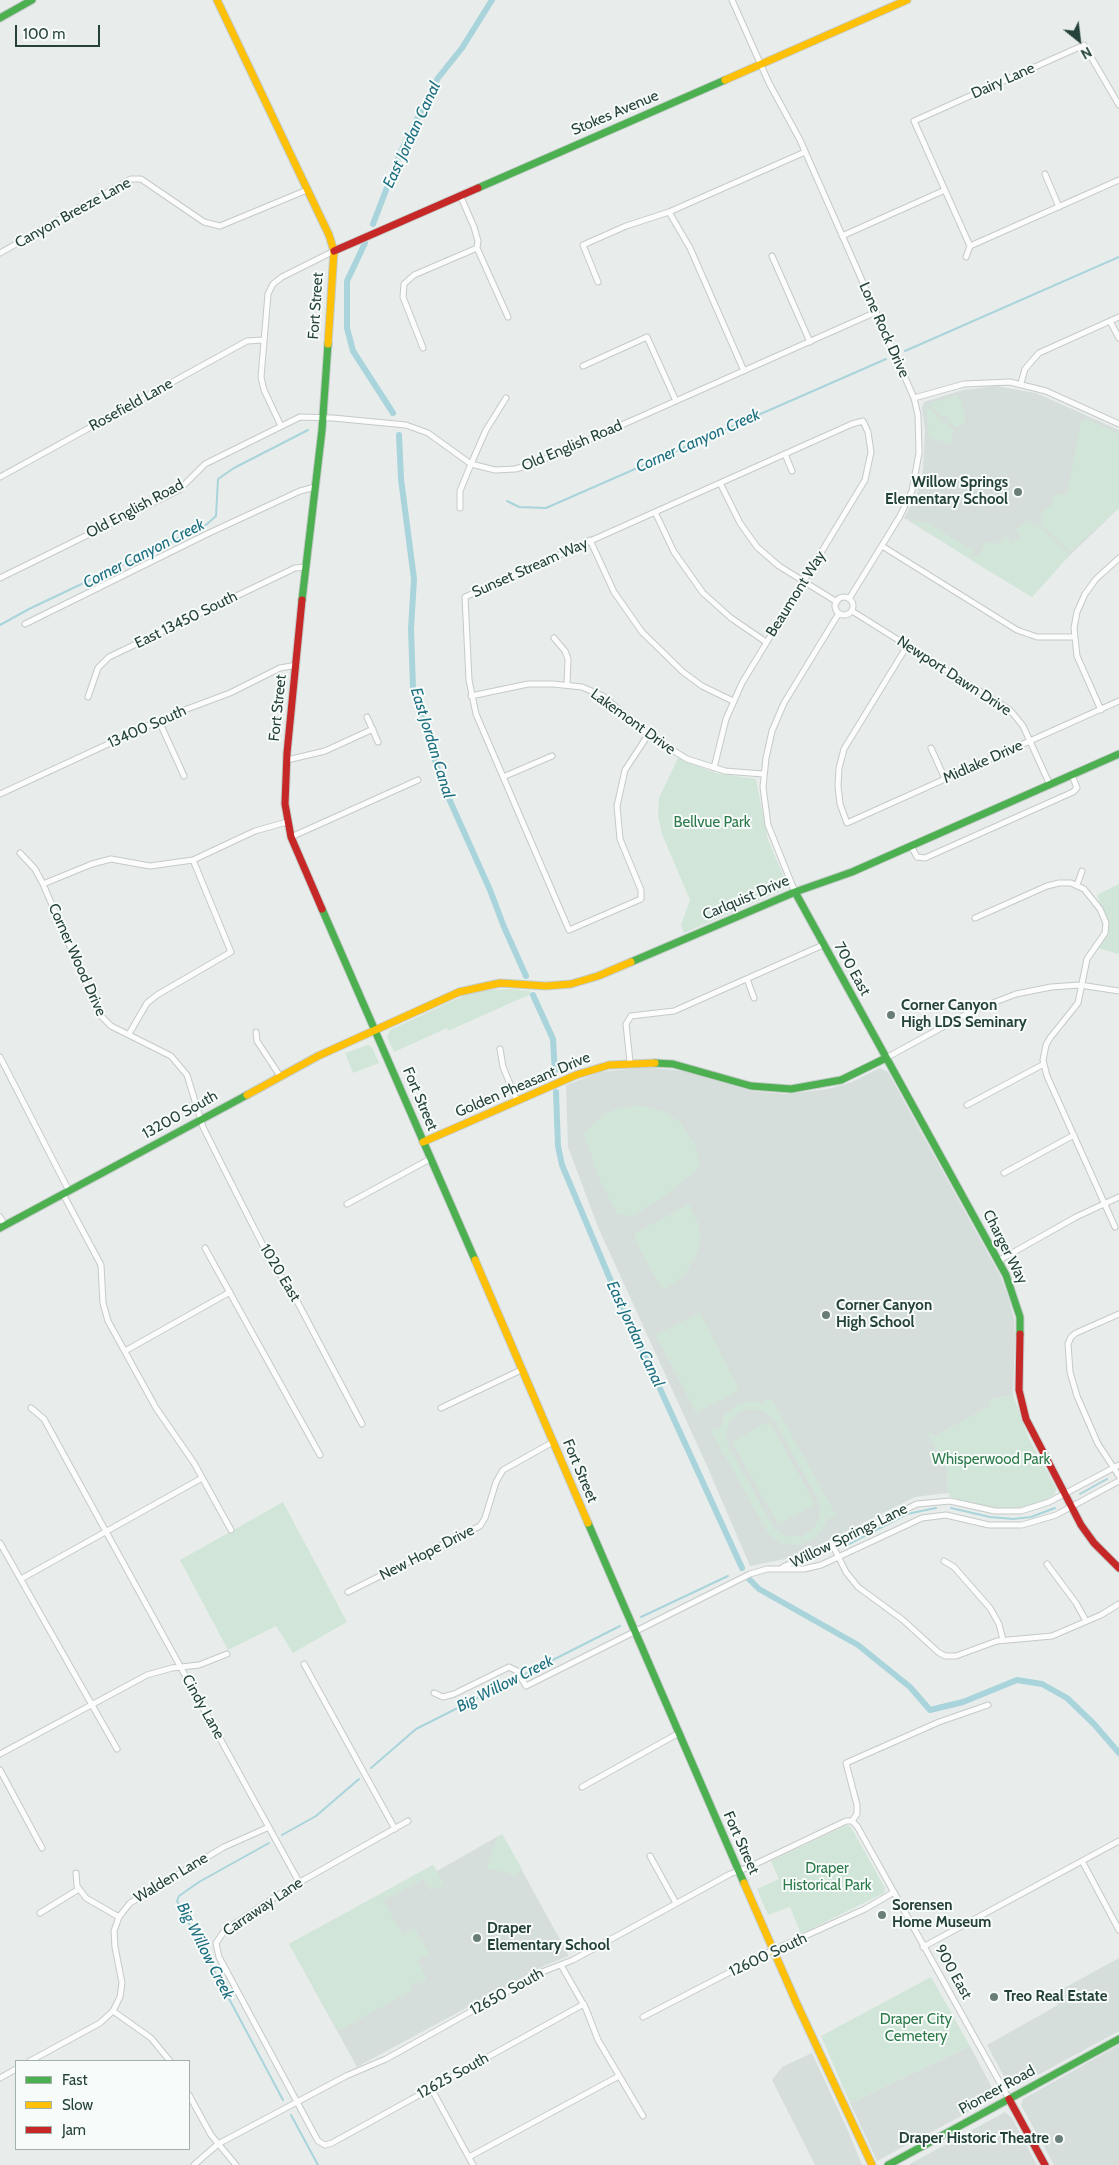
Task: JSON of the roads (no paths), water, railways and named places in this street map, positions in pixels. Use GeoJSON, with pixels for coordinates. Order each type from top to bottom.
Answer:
{"type":"FeatureCollection","features":[{"type":"Feature","properties":{"kind":"street"},"geometry":{"type":"LineString","coordinates":[[0,18],[32,0]]}},
{"type":"Feature","properties":{"kind":"street","name":"Fort Street"},"geometry":{"type":"LineString","coordinates":[[217,0],[238,48],[329,235],[334,251],[323,417],[287,760],[285,796],[287,822],[291,837],[738,1870],[819,2054],[872,2165]]}},
{"type":"Feature","properties":{"kind":"street","name":"Lone Rock Drive"},"geometry":{"type":"LineString","coordinates":[[732,0],[760,64],[805,152],[914,398],[920,435],[917,472],[909,500],[849,599]]}},
{"type":"Feature","properties":{"kind":"street","name":"Stokes Avenue"},"geometry":{"type":"LineString","coordinates":[[334,251],[907,0]]}},
{"type":"Feature","properties":{"kind":"street","name":"Dairy Lane"},"geometry":{"type":"LineString","coordinates":[[945,190],[914,121],[1084,45],[1119,105]]}},
{"type":"Feature","properties":{"kind":"street"},"geometry":{"type":"LineString","coordinates":[[598,282],[583,246],[626,226],[669,212],[805,152]]}},
{"type":"Feature","properties":{"kind":"street"},"geometry":{"type":"LineString","coordinates":[[1045,174],[1059,207]]}},
{"type":"Feature","properties":{"kind":"street","name":"Canyon Breeze Lane"},"geometry":{"type":"LineString","coordinates":[[0,253],[131,179],[141,179],[204,222],[220,226],[307,190]]}},
{"type":"Feature","properties":{"kind":"street"},"geometry":{"type":"LineString","coordinates":[[970,246],[1119,180]]}},
{"type":"Feature","properties":{"kind":"street"},"geometry":{"type":"LineString","coordinates":[[842,236],[945,190],[970,246],[966,257]]}},
{"type":"Feature","properties":{"kind":"street"},"geometry":{"type":"LineString","coordinates":[[460,195],[474,226],[478,241],[477,248],[508,317]]}},
{"type":"Feature","properties":{"kind":"street"},"geometry":{"type":"LineString","coordinates":[[669,212],[690,248],[744,371]]}},
{"type":"Feature","properties":{"kind":"street"},"geometry":{"type":"LineString","coordinates":[[423,348],[404,300],[404,284],[414,274],[477,248]]}},
{"type":"Feature","properties":{"kind":"street"},"geometry":{"type":"LineString","coordinates":[[282,426],[264,390],[261,377],[268,294],[273,284],[289,273],[334,251]]}},
{"type":"Feature","properties":{"kind":"street"},"geometry":{"type":"LineString","coordinates":[[772,256],[810,342]]}},
{"type":"Feature","properties":{"kind":"street","name":"Old English Road"},"geometry":{"type":"LineString","coordinates":[[0,578],[179,490],[205,464],[300,417],[323,417],[414,428],[434,437],[458,457],[471,464],[495,470],[522,468],[876,312]]}},
{"type":"Feature","properties":{"kind":"street"},"geometry":{"type":"LineString","coordinates":[[1021,384],[1025,369],[1039,353],[1119,317]]}},
{"type":"Feature","properties":{"kind":"street"},"geometry":{"type":"LineString","coordinates":[[1110,321],[1119,338]]}},
{"type":"Feature","properties":{"kind":"street"},"geometry":{"type":"LineString","coordinates":[[583,366],[647,337],[676,401]]}},
{"type":"Feature","properties":{"kind":"street","name":"Rosefield Lane"},"geometry":{"type":"LineString","coordinates":[[0,477],[247,342],[263,340]]}},
{"type":"Feature","properties":{"kind":"street"},"geometry":{"type":"LineString","coordinates":[[914,398],[964,384],[992,381],[1021,384],[1053,394],[1119,424]]}},
{"type":"Feature","properties":{"kind":"street"},"geometry":{"type":"LineString","coordinates":[[460,508],[460,491],[471,464],[486,430],[506,398]]}},
{"type":"Feature","properties":{"kind":"street","name":"Sunset Stream Way"},"geometry":{"type":"LineString","coordinates":[[648,735],[625,770],[617,806],[620,839],[641,890],[642,899],[569,930],[476,714],[471,696],[465,597],[862,421]]}},
{"type":"Feature","properties":{"kind":"street","name":"Beaumont Way"},"geometry":{"type":"LineString","coordinates":[[714,768],[733,701],[766,642],[865,480],[870,452],[868,432],[862,421]]}},
{"type":"Feature","properties":{"kind":"street"},"geometry":{"type":"LineString","coordinates":[[784,454],[792,471]]}},
{"type":"Feature","properties":{"kind":"street"},"geometry":{"type":"LineString","coordinates":[[720,483],[734,514],[751,540],[772,560],[837,602]]}},
{"type":"Feature","properties":{"kind":"street"},"geometry":{"type":"LineString","coordinates":[[25,624],[207,534],[300,491],[315,487]]}},
{"type":"Feature","properties":{"kind":"street"},"geometry":{"type":"LineString","coordinates":[[655,512],[674,552],[699,588],[731,618],[766,642]]}},
{"type":"Feature","properties":{"kind":"street"},"geometry":{"type":"LineString","coordinates":[[590,540],[614,592],[642,632],[683,672],[702,686],[733,701]]}},
{"type":"Feature","properties":{"kind":"street"},"geometry":{"type":"LineString","coordinates":[[882,546],[1017,630],[1037,637],[1074,637]]}},
{"type":"Feature","properties":{"kind":"street"},"geometry":{"type":"LineString","coordinates":[[1101,710],[1080,664],[1074,637],[1077,612],[1085,594],[1096,579],[1118,561]]}},
{"type":"Feature","properties":{"kind":"street","name":"East 13450 South"},"geometry":{"type":"LineString","coordinates":[[88,697],[98,668],[109,658],[293,569],[306,567]]}},
{"type":"Feature","properties":{"kind":"street"},"geometry":{"type":"LineString","coordinates":[[843,598],[849,599],[853,604],[852,611],[846,615],[839,614],[836,608],[837,602],[843,598]]}},
{"type":"Feature","properties":{"kind":"street","name":"Newport Dawn Drive"},"geometry":{"type":"LineString","coordinates":[[852,611],[1010,710],[1019,720],[1050,785]]}},
{"type":"Feature","properties":{"kind":"street"},"geometry":{"type":"LineString","coordinates":[[795,892],[768,825],[764,800],[763,774],[769,744],[781,710],[839,614]]}},
{"type":"Feature","properties":{"kind":"street"},"geometry":{"type":"LineString","coordinates":[[554,638],[565,650],[568,659],[568,685]]}},
{"type":"Feature","properties":{"kind":"street","name":"Midlake Drive"},"geometry":{"type":"LineString","coordinates":[[907,646],[844,750],[839,768],[838,786],[840,804],[847,823],[1119,701]]}},
{"type":"Feature","properties":{"kind":"street","name":"13400 South"},"geometry":{"type":"LineString","coordinates":[[0,794],[159,721],[230,693],[280,668],[297,665]]}},
{"type":"Feature","properties":{"kind":"street","name":"Lakemont Drive"},"geometry":{"type":"LineString","coordinates":[[471,696],[528,684],[568,685],[589,690],[602,696],[648,735],[677,754],[714,768],[763,774]]}},
{"type":"Feature","properties":{"kind":"street"},"geometry":{"type":"LineString","coordinates":[[367,717],[378,742]]}},
{"type":"Feature","properties":{"kind":"street"},"geometry":{"type":"LineString","coordinates":[[159,721],[184,776]]}},
{"type":"Feature","properties":{"kind":"street"},"geometry":{"type":"LineString","coordinates":[[287,760],[325,751],[372,729]]}},
{"type":"Feature","properties":{"kind":"street"},"geometry":{"type":"LineString","coordinates":[[932,748],[945,779]]}},
{"type":"Feature","properties":{"kind":"street","name":"Carlquist Drive"},"geometry":{"type":"LineString","coordinates":[[375,1029],[472,987],[500,983],[559,986],[584,981],[795,892],[844,876],[1119,754]]}},
{"type":"Feature","properties":{"kind":"street"},"geometry":{"type":"LineString","coordinates":[[503,777],[552,756]]}},
{"type":"Feature","properties":{"kind":"street"},"geometry":{"type":"LineString","coordinates":[[912,846],[916,857],[925,858],[1073,792],[1077,788],[1072,775]]}},
{"type":"Feature","properties":{"kind":"street"},"geometry":{"type":"LineString","coordinates":[[291,837],[418,780]]}},
{"type":"Feature","properties":{"kind":"street"},"geometry":{"type":"LineString","coordinates":[[44,884],[92,864],[111,859],[150,866],[193,860],[255,831],[287,822]]}},
{"type":"Feature","properties":{"kind":"street","name":"Corner Wood Drive"},"geometry":{"type":"LineString","coordinates":[[20,853],[35,869],[44,884],[99,1014],[111,1026],[171,1056],[182,1066],[187,1075],[201,1119]]}},
{"type":"Feature","properties":{"kind":"street"},"geometry":{"type":"LineString","coordinates":[[129,1034],[147,1003],[157,995],[231,952],[193,860]]}},
{"type":"Feature","properties":{"kind":"street"},"geometry":{"type":"LineString","coordinates":[[1077,885],[1082,871]]}},
{"type":"Feature","properties":{"kind":"street"},"geometry":{"type":"LineString","coordinates":[[975,918],[1053,884],[1065,882],[1077,885],[1094,898],[1106,923],[1103,936],[1086,959],[1078,1003],[1046,1045],[1044,1064],[1115,1227]]}},
{"type":"Feature","properties":{"kind":"street","name":"700 East"},"geometry":{"type":"LineString","coordinates":[[795,892],[886,1058]]}},
{"type":"Feature","properties":{"kind":"street"},"geometry":{"type":"LineString","coordinates":[[630,1062],[626,1024],[630,1018],[641,1014],[668,1013],[823,945]]}},
{"type":"Feature","properties":{"kind":"street"},"geometry":{"type":"LineString","coordinates":[[747,979],[754,998]]}},
{"type":"Feature","properties":{"kind":"street","name":"Golden Pheasant Drive"},"geometry":{"type":"LineString","coordinates":[[424,1142],[584,1072],[630,1062],[681,1065],[740,1084],[781,1089],[832,1082],[858,1073],[993,1001],[1033,989],[1080,986],[1119,991]]}},
{"type":"Feature","properties":{"kind":"street","name":"13200 South"},"geometry":{"type":"LineString","coordinates":[[2,1227],[280,1076],[375,1029]]}},
{"type":"Feature","properties":{"kind":"street"},"geometry":{"type":"LineString","coordinates":[[256,1032],[257,1041],[280,1076]]}},
{"type":"Feature","properties":{"kind":"street"},"geometry":{"type":"LineString","coordinates":[[500,1050],[503,1067],[517,1101]]}},
{"type":"Feature","properties":{"kind":"street"},"geometry":{"type":"LineString","coordinates":[[0,1057],[98,1259],[102,1272],[104,1309],[150,1397],[202,1478],[231,1530]]}},
{"type":"Feature","properties":{"kind":"street","name":"Charger Way"},"geometry":{"type":"LineString","coordinates":[[886,1058],[1014,1293],[1020,1317],[1019,1390],[1032,1433],[1076,1516],[1094,1543],[1119,1568]]}},
{"type":"Feature","properties":{"kind":"street"},"geometry":{"type":"LineString","coordinates":[[967,1105],[1044,1064]]}},
{"type":"Feature","properties":{"kind":"street","name":"1020 East"},"geometry":{"type":"LineString","coordinates":[[201,1119],[274,1267],[289,1286],[362,1424]]}},
{"type":"Feature","properties":{"kind":"street"},"geometry":{"type":"LineString","coordinates":[[1004,1173],[1074,1135]]}},
{"type":"Feature","properties":{"kind":"street"},"geometry":{"type":"LineString","coordinates":[[347,1204],[430,1159]]}},
{"type":"Feature","properties":{"kind":"street"},"geometry":{"type":"LineString","coordinates":[[998,1261],[1104,1203],[1119,1197]]}},
{"type":"Feature","properties":{"kind":"street"},"geometry":{"type":"LineString","coordinates":[[0,1217],[2,1227]]}},
{"type":"Feature","properties":{"kind":"street"},"geometry":{"type":"LineString","coordinates":[[206,1248],[320,1455]]}},
{"type":"Feature","properties":{"kind":"street"},"geometry":{"type":"LineString","coordinates":[[125,1351],[230,1292]]}},
{"type":"Feature","properties":{"kind":"street"},"geometry":{"type":"LineString","coordinates":[[1119,1314],[1076,1333],[1071,1337],[1068,1344],[1073,1384],[1098,1444],[1119,1476]]}},
{"type":"Feature","properties":{"kind":"street"},"geometry":{"type":"LineString","coordinates":[[441,1408],[522,1370]]}},
{"type":"Feature","properties":{"kind":"street","name":"Cindy Lane"},"geometry":{"type":"LineString","coordinates":[[31,1408],[44,1419],[299,1882]]}},
{"type":"Feature","properties":{"kind":"street","name":"New Hope Drive"},"geometry":{"type":"LineString","coordinates":[[348,1592],[480,1526],[486,1518],[496,1482],[503,1470],[553,1442]]}},
{"type":"Feature","properties":{"kind":"street","name":"Willow Springs Lane"},"geometry":{"type":"LineString","coordinates":[[634,1632],[750,1574],[791,1564],[900,1510],[925,1502],[950,1500],[987,1510],[1012,1511],[1036,1507],[1119,1465]]}},
{"type":"Feature","properties":{"kind":"street"},"geometry":{"type":"LineString","coordinates":[[21,1579],[202,1478]]}},
{"type":"Feature","properties":{"kind":"street","name":"Willow Springs Lane"},"geometry":{"type":"LineString","coordinates":[[777,1568],[804,1569],[838,1558],[922,1518],[946,1515],[989,1525],[1014,1526],[1042,1521],[1119,1481]]}},
{"type":"Feature","properties":{"kind":"street"},"geometry":{"type":"LineString","coordinates":[[0,1543],[117,1749]]}},
{"type":"Feature","properties":{"kind":"street"},"geometry":{"type":"LineString","coordinates":[[832,1544],[846,1572],[858,1587],[903,1620],[942,1654],[956,1656],[979,1646],[1003,1640],[1052,1636],[1119,1604]]}},
{"type":"Feature","properties":{"kind":"street"},"geometry":{"type":"LineString","coordinates":[[944,1561],[954,1567],[990,1608],[999,1624],[1003,1640]]}},
{"type":"Feature","properties":{"kind":"street"},"geometry":{"type":"LineString","coordinates":[[1047,1564],[1076,1603],[1086,1621]]}},
{"type":"Feature","properties":{"kind":"street"},"geometry":{"type":"LineString","coordinates":[[434,1693],[443,1697],[454,1694],[506,1668],[512,1668],[518,1672],[525,1685],[634,1632]]}},
{"type":"Feature","properties":{"kind":"street"},"geometry":{"type":"LineString","coordinates":[[0,1754],[147,1675],[209,1663],[228,1654]]}},
{"type":"Feature","properties":{"kind":"street"},"geometry":{"type":"LineString","coordinates":[[304,1664],[395,1829]]}},
{"type":"Feature","properties":{"kind":"street"},"geometry":{"type":"LineString","coordinates":[[852,1821],[856,1814],[857,1805],[846,1763],[939,1722],[988,1705]]}},
{"type":"Feature","properties":{"kind":"street"},"geometry":{"type":"LineString","coordinates":[[582,1787],[679,1733]]}},
{"type":"Feature","properties":{"kind":"street"},"geometry":{"type":"LineString","coordinates":[[0,1770],[42,1848]]}},
{"type":"Feature","properties":{"kind":"street","name":"Carraway Lane"},"geometry":{"type":"LineString","coordinates":[[323,2144],[316,2139],[219,1957],[216,1947],[219,1936],[225,1930],[299,1882],[408,1821]]}},
{"type":"Feature","properties":{"kind":"street","name":"12650 South"},"geometry":{"type":"LineString","coordinates":[[194,2165],[218,2144],[297,2102],[386,2059],[542,1972],[561,1965],[738,1870],[843,1822],[852,1821]]}},
{"type":"Feature","properties":{"kind":"street","name":"900 East"},"geometry":{"type":"LineString","coordinates":[[852,1821],[857,1826],[1045,2165]]}},
{"type":"Feature","properties":{"kind":"street","name":"Walden Lane"},"geometry":{"type":"LineString","coordinates":[[119,1917],[130,1903],[143,1893],[224,1847],[269,1827]]}},
{"type":"Feature","properties":{"kind":"street"},"geometry":{"type":"LineString","coordinates":[[923,1947],[1119,1841]]}},
{"type":"Feature","properties":{"kind":"street"},"geometry":{"type":"LineString","coordinates":[[650,1856],[676,1903]]}},
{"type":"Feature","properties":{"kind":"street"},"geometry":{"type":"LineString","coordinates":[[1082,1861],[1119,1930]]}},
{"type":"Feature","properties":{"kind":"street"},"geometry":{"type":"LineString","coordinates":[[32,2060],[100,2023],[113,2011],[120,1997],[122,1982],[114,1940],[119,1917],[92,1902],[79,1890],[76,1872]]}},
{"type":"Feature","properties":{"kind":"street"},"geometry":{"type":"LineString","coordinates":[[40,1913],[79,1890]]}},
{"type":"Feature","properties":{"kind":"street","name":"12600 South"},"geometry":{"type":"LineString","coordinates":[[643,2017],[774,1951],[865,1909],[894,1892]]}},
{"type":"Feature","properties":{"kind":"street"},"geometry":{"type":"LineString","coordinates":[[561,1965],[584,2004],[598,2040],[642,2116]]}},
{"type":"Feature","properties":{"kind":"street","name":"12625 South"},"geometry":{"type":"LineString","coordinates":[[323,2144],[332,2143],[584,2004]]}},
{"type":"Feature","properties":{"kind":"street"},"geometry":{"type":"LineString","coordinates":[[113,2011],[151,2038],[169,2060]]}},
{"type":"Feature","properties":{"kind":"street","name":"Pioneer Road"},"geometry":{"type":"LineString","coordinates":[[888,2165],[1119,2039]]}},
{"type":"Feature","properties":{"kind":"street"},"geometry":{"type":"LineString","coordinates":[[0,2078],[15,2070]]}},
{"type":"Feature","properties":{"kind":"street"},"geometry":{"type":"LineString","coordinates":[[469,2157],[619,2076]]}},
{"type":"Feature","properties":{"kind":"street"},"geometry":{"type":"LineString","coordinates":[[431,2088],[474,2165]]}},
{"type":"Feature","properties":{"kind":"street"},"geometry":{"type":"LineString","coordinates":[[190,2097],[218,2144],[236,2165]]}},
{"type":"Feature","properties":{"kind":"waterway","name":"East Jordan Canal"},"geometry":{"type":"LineString","coordinates":[[373,224],[401,151],[438,78],[462,48],[492,0]]}},
{"type":"Feature","properties":{"kind":"waterway","name":"East Jordan Canal"},"geometry":{"type":"LineString","coordinates":[[365,243],[347,281],[347,328],[353,351],[393,413]]}},
{"type":"Feature","properties":{"kind":"waterway","name":"Corner Canyon Creek"},"geometry":{"type":"LineString","coordinates":[[905,351],[1119,257]]}},
{"type":"Feature","properties":{"kind":"waterway","name":"Corner Canyon Creek"},"geometry":{"type":"LineString","coordinates":[[507,501],[519,507],[546,508],[886,359]]}},
{"type":"Feature","properties":{"kind":"waterway","name":"Corner Canyon Creek"},"geometry":{"type":"LineString","coordinates":[[0,625],[29,609],[206,525],[216,516],[218,479],[234,468],[308,430]]}},
{"type":"Feature","properties":{"kind":"waterway","name":"East Jordan Canal"},"geometry":{"type":"LineString","coordinates":[[399,435],[401,479],[414,579],[411,629],[413,688],[442,783],[526,976]]}},
{"type":"Feature","properties":{"kind":"waterway","name":"East Jordan Canal"},"geometry":{"type":"LineString","coordinates":[[533,995],[553,1039],[555,1074]]}},
{"type":"Feature","properties":{"kind":"waterway","name":"East Jordan Canal"},"geometry":{"type":"LineString","coordinates":[[556,1092],[558,1146],[562,1165],[613,1286],[742,1568]]}},
{"type":"Feature","properties":{"kind":"waterway","name":"Big Willow Creek"},"geometry":{"type":"LineString","coordinates":[[1080,1494],[1107,1479]]}},
{"type":"Feature","properties":{"kind":"waterway","name":"Big Willow Creek"},"geometry":{"type":"LineString","coordinates":[[847,1545],[907,1514],[936,1508]]}},
{"type":"Feature","properties":{"kind":"waterway","name":"Big Willow Creek"},"geometry":{"type":"LineString","coordinates":[[951,1508],[990,1517],[1013,1519],[1031,1517],[1055,1508]]}},
{"type":"Feature","properties":{"kind":"waterway","name":"Big Willow Creek"},"geometry":{"type":"LineString","coordinates":[[641,1617],[728,1576]]}},
{"type":"Feature","properties":{"kind":"waterway","name":"East Jordan Canal"},"geometry":{"type":"LineString","coordinates":[[749,1579],[759,1589],[858,1645],[910,1687],[930,1710],[963,1702],[1017,1680],[1042,1684],[1067,1698],[1094,1724],[1119,1753]]}},
{"type":"Feature","properties":{"kind":"waterway","name":"Big Willow Creek"},"geometry":{"type":"LineString","coordinates":[[371,1768],[416,1729],[620,1626]]}},
{"type":"Feature","properties":{"kind":"waterway","name":"Big Willow Creek"},"geometry":{"type":"LineString","coordinates":[[282,1835],[316,1816],[359,1779]]}},
{"type":"Feature","properties":{"kind":"waterway","name":"Big Willow Creek"},"geometry":{"type":"LineString","coordinates":[[269,1843],[199,1882],[179,1896],[177,1901],[283,2100]]}},
{"type":"Feature","properties":{"kind":"waterway","name":"Big Willow Creek"},"geometry":{"type":"LineString","coordinates":[[291,2115],[318,2165]]}},
{"type":"Feature","properties":{"kind":"place","name":"Willow Springs Elementary School"},"geometry":{"type":"Point","coordinates":[1018,492]}},
{"type":"Feature","properties":{"kind":"place","name":"Corner Canyon High LDS Seminary"},"geometry":{"type":"Point","coordinates":[891,1015]}},
{"type":"Feature","properties":{"kind":"place","name":"Corner Canyon High School"},"geometry":{"type":"Point","coordinates":[826,1315]}},
{"type":"Feature","properties":{"kind":"place","name":"Sorensen Home Museum"},"geometry":{"type":"Point","coordinates":[882,1915]}},
{"type":"Feature","properties":{"kind":"place","name":"Draper Elementary School"},"geometry":{"type":"Point","coordinates":[477,1938]}},
{"type":"Feature","properties":{"kind":"place","name":"Treo Real Estate"},"geometry":{"type":"Point","coordinates":[994,1997]}},
{"type":"Feature","properties":{"kind":"place","name":"Draper Historic Theatre"},"geometry":{"type":"Point","coordinates":[1059,2139]}},
{"type":"Feature","properties":{"kind":"park label","name":"Bellvue Park"},"geometry":{"type":"Point","coordinates":[712,823]}},
{"type":"Feature","properties":{"kind":"park label","name":"Whisperwood Park"},"geometry":{"type":"Point","coordinates":[991,1460]}},
{"type":"Feature","properties":{"kind":"park label","name":"Draper Historical Park"},"geometry":{"type":"Point","coordinates":[827,1878]}},
{"type":"Feature","properties":{"kind":"park label","name":"Draper City Cemetery"},"geometry":{"type":"Point","coordinates":[916,2028]}}]}
